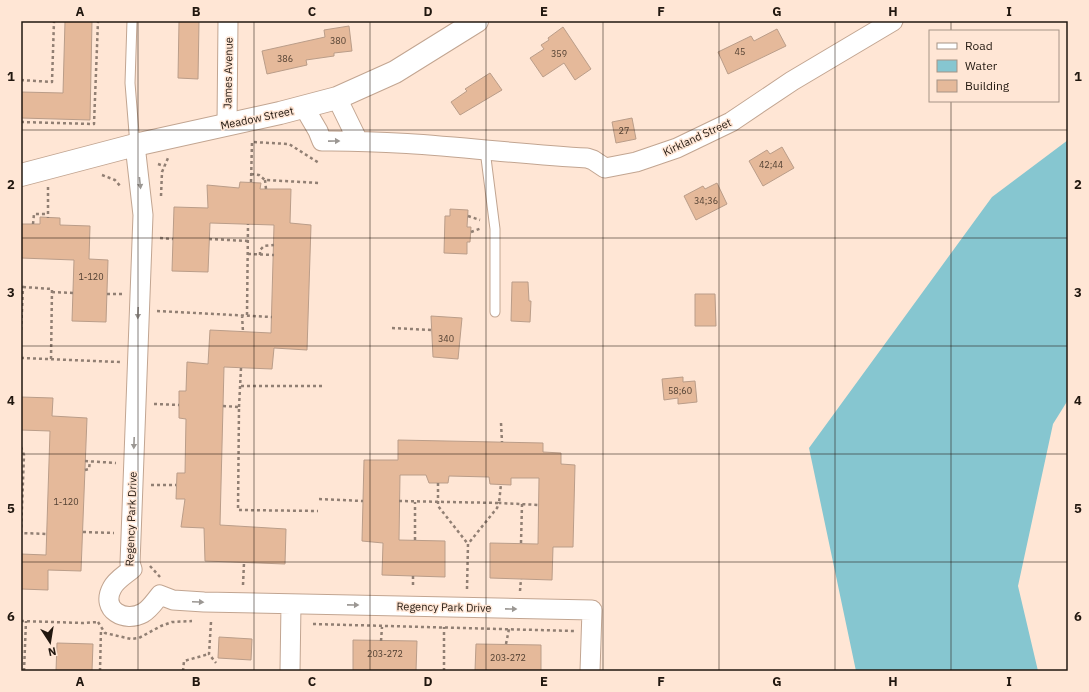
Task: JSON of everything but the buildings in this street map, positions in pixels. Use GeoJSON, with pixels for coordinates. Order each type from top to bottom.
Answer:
{"type":"FeatureCollection","features":[{"type":"Feature","properties":{"kind":"street","name":"James Avenue"},"geometry":{"type":"LineString","coordinates":[[227,124],[228,21]]}},
{"type":"Feature","properties":{"kind":"street","name":"Meadow Street"},"geometry":{"type":"LineString","coordinates":[[21,174],[134,144],[304,107],[337,98],[395,72],[477,21]]}},
{"type":"Feature","properties":{"kind":"street","name":"Kirkland Street"},"geometry":{"type":"LineString","coordinates":[[304,107],[322,141],[358,141],[587,158],[605,168],[646,159],[678,148],[732,122],[798,77],[894,21]]}},
{"type":"Feature","properties":{"kind":"street"},"geometry":{"type":"LineString","coordinates":[[337,98],[358,141]]}},
{"type":"Feature","properties":{"kind":"street","name":"Regency Park Drive"},"geometry":{"type":"LineString","coordinates":[[134,144],[143,215],[138,311],[130,563],[132,570],[118,580],[111,590],[110,602],[118,615],[129,617],[144,613],[162,588],[183,601],[592,610],[590,671]]}},
{"type":"Feature","properties":{"kind":"street"},"geometry":{"type":"LineString","coordinates":[[290,604],[290,671]]}},
{"type":"Feature","properties":{"kind":"lane"},"geometry":{"type":"LineString","coordinates":[[132,21],[130,83],[134,144]]}},
{"type":"Feature","properties":{"kind":"lane"},"geometry":{"type":"LineString","coordinates":[[486,150],[495,229],[495,312]]}},
{"type":"Feature","properties":{"kind":"path"},"geometry":{"type":"LineString","coordinates":[[21,80],[52,82],[54,21]]}},
{"type":"Feature","properties":{"kind":"path"},"geometry":{"type":"LineString","coordinates":[[21,122],[94,124],[98,21]]}},
{"type":"Feature","properties":{"kind":"path"},"geometry":{"type":"LineString","coordinates":[[245,142],[289,144],[319,163]]}},
{"type":"Feature","properties":{"kind":"path"},"geometry":{"type":"LineString","coordinates":[[251,182],[252,142]]}},
{"type":"Feature","properties":{"kind":"path"},"geometry":{"type":"LineString","coordinates":[[161,202],[161,183],[164,166],[169,156]]}},
{"type":"Feature","properties":{"kind":"path"},"geometry":{"type":"LineString","coordinates":[[158,164],[164,166]]}},
{"type":"Feature","properties":{"kind":"path"},"geometry":{"type":"LineString","coordinates":[[251,174],[259,175],[265,180],[318,183]]}},
{"type":"Feature","properties":{"kind":"path"},"geometry":{"type":"LineString","coordinates":[[115,180],[118,175]]}},
{"type":"Feature","properties":{"kind":"path"},"geometry":{"type":"LineString","coordinates":[[265,180],[266,189]]}},
{"type":"Feature","properties":{"kind":"path"},"geometry":{"type":"LineString","coordinates":[[33,224],[34,214],[48,216],[48,183]]}},
{"type":"Feature","properties":{"kind":"path"},"geometry":{"type":"LineString","coordinates":[[246,315],[248,224]]}},
{"type":"Feature","properties":{"kind":"path"},"geometry":{"type":"LineString","coordinates":[[471,232],[480,229],[482,225]]}},
{"type":"Feature","properties":{"kind":"path"},"geometry":{"type":"LineString","coordinates":[[159,244],[160,231]]}},
{"type":"Feature","properties":{"kind":"path"},"geometry":{"type":"LineString","coordinates":[[159,238],[173,239]]}},
{"type":"Feature","properties":{"kind":"path"},"geometry":{"type":"LineString","coordinates":[[209,239],[248,241]]}},
{"type":"Feature","properties":{"kind":"path"},"geometry":{"type":"LineString","coordinates":[[260,255],[260,250],[264,246],[274,245]]}},
{"type":"Feature","properties":{"kind":"path"},"geometry":{"type":"LineString","coordinates":[[248,254],[274,255]]}},
{"type":"Feature","properties":{"kind":"path"},"geometry":{"type":"LineString","coordinates":[[21,333],[22,287],[52,289],[51,359]]}},
{"type":"Feature","properties":{"kind":"path"},"geometry":{"type":"LineString","coordinates":[[52,292],[73,293]]}},
{"type":"Feature","properties":{"kind":"path"},"geometry":{"type":"LineString","coordinates":[[107,294],[127,294]]}},
{"type":"Feature","properties":{"kind":"path"},"geometry":{"type":"LineString","coordinates":[[157,304],[157,318]]}},
{"type":"Feature","properties":{"kind":"path"},"geometry":{"type":"LineString","coordinates":[[138,311],[272,316]]}},
{"type":"Feature","properties":{"kind":"path"},"geometry":{"type":"LineString","coordinates":[[242,315],[243,332]]}},
{"type":"Feature","properties":{"kind":"path"},"geometry":{"type":"LineString","coordinates":[[392,328],[431,330]]}},
{"type":"Feature","properties":{"kind":"path"},"geometry":{"type":"LineString","coordinates":[[21,358],[137,363]]}},
{"type":"Feature","properties":{"kind":"path"},"geometry":{"type":"LineString","coordinates":[[241,368],[238,510],[318,511]]}},
{"type":"Feature","properties":{"kind":"path"},"geometry":{"type":"LineString","coordinates":[[241,386],[324,386]]}},
{"type":"Feature","properties":{"kind":"path"},"geometry":{"type":"LineString","coordinates":[[154,396],[154,411]]}},
{"type":"Feature","properties":{"kind":"path"},"geometry":{"type":"LineString","coordinates":[[148,403],[179,405]]}},
{"type":"Feature","properties":{"kind":"path"},"geometry":{"type":"LineString","coordinates":[[223,406],[239,407]]}},
{"type":"Feature","properties":{"kind":"path"},"geometry":{"type":"LineString","coordinates":[[501,423],[502,442]]}},
{"type":"Feature","properties":{"kind":"path"},"geometry":{"type":"LineString","coordinates":[[21,447],[24,455],[21,533],[47,534]]}},
{"type":"Feature","properties":{"kind":"path"},"geometry":{"type":"LineString","coordinates":[[85,461],[122,463]]}},
{"type":"Feature","properties":{"kind":"path"},"geometry":{"type":"LineString","coordinates":[[85,470],[89,469],[90,462]]}},
{"type":"Feature","properties":{"kind":"path"},"geometry":{"type":"LineString","coordinates":[[151,491],[152,478]]}},
{"type":"Feature","properties":{"kind":"path"},"geometry":{"type":"LineString","coordinates":[[438,483],[437,502],[468,544],[467,608]]}},
{"type":"Feature","properties":{"kind":"path"},"geometry":{"type":"LineString","coordinates":[[468,544],[498,508],[501,484]]}},
{"type":"Feature","properties":{"kind":"path"},"geometry":{"type":"LineString","coordinates":[[146,485],[176,485]]}},
{"type":"Feature","properties":{"kind":"path"},"geometry":{"type":"LineString","coordinates":[[319,499],[363,501]]}},
{"type":"Feature","properties":{"kind":"path"},"geometry":{"type":"LineString","coordinates":[[399,501],[539,505]]}},
{"type":"Feature","properties":{"kind":"path"},"geometry":{"type":"LineString","coordinates":[[415,502],[415,540]]}},
{"type":"Feature","properties":{"kind":"path"},"geometry":{"type":"LineString","coordinates":[[521,543],[522,504]]}},
{"type":"Feature","properties":{"kind":"path"},"geometry":{"type":"LineString","coordinates":[[83,532],[120,533]]}},
{"type":"Feature","properties":{"kind":"path"},"geometry":{"type":"LineString","coordinates":[[150,560],[150,565],[162,588]]}},
{"type":"Feature","properties":{"kind":"path"},"geometry":{"type":"LineString","coordinates":[[242,592],[244,563]]}},
{"type":"Feature","properties":{"kind":"path"},"geometry":{"type":"LineString","coordinates":[[235,586],[249,586]]}},
{"type":"Feature","properties":{"kind":"path"},"geometry":{"type":"LineString","coordinates":[[381,641],[382,620]]}},
{"type":"Feature","properties":{"kind":"path"},"geometry":{"type":"LineString","coordinates":[[21,621],[98,622]]}},
{"type":"Feature","properties":{"kind":"path"},"geometry":{"type":"LineString","coordinates":[[24,671],[26,621]]}},
{"type":"Feature","properties":{"kind":"path"},"geometry":{"type":"LineString","coordinates":[[211,622],[209,654],[216,663]]}},
{"type":"Feature","properties":{"kind":"path"},"geometry":{"type":"LineString","coordinates":[[444,623],[444,671]]}},
{"type":"Feature","properties":{"kind":"path"},"geometry":{"type":"LineString","coordinates":[[308,624],[579,631]]}},
{"type":"Feature","properties":{"kind":"path"},"geometry":{"type":"LineString","coordinates":[[506,644],[509,625]]}},
{"type":"Feature","properties":{"kind":"path"},"geometry":{"type":"LineString","coordinates":[[100,671],[101,629]]}},
{"type":"Feature","properties":{"kind":"path"},"geometry":{"type":"LineString","coordinates":[[183,671],[184,661],[209,654]]}},
{"type":"Feature","properties":{"kind":"water"},"geometry":{"type":"Polygon","coordinates":[[[1068,140],[1068,400],[1053,424],[1018,586],[1038,671],[856,671],[809,448],[992,197],[1068,140]]]}}]}
